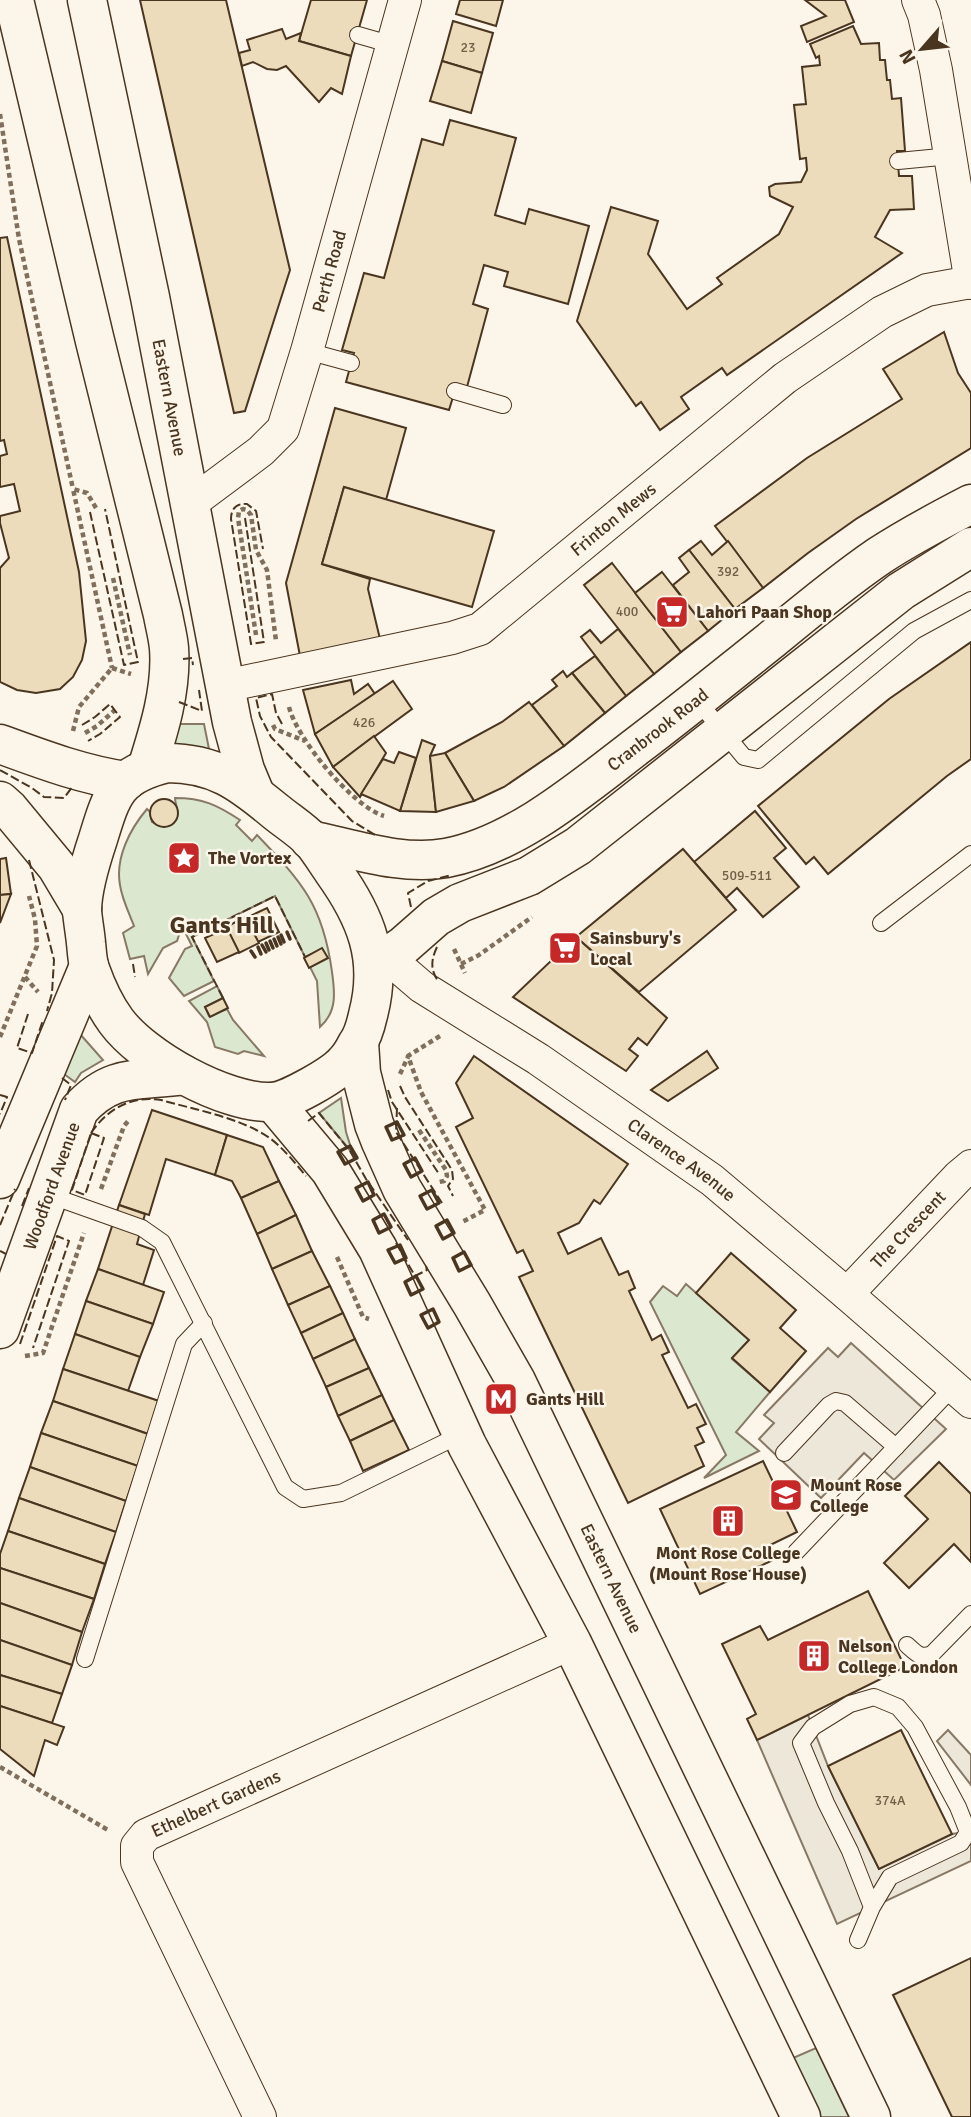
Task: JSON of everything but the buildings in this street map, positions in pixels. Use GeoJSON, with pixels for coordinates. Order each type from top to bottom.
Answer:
{"type":"FeatureCollection","features":[{"type":"Feature","properties":{"kind":"main road"},"geometry":{"type":"LineString","coordinates":[[0,744],[101,777],[136,775],[167,763],[187,763],[211,768],[231,777],[255,794],[310,840],[345,888],[363,920],[378,957],[372,1002],[359,1042],[344,1063],[324,1079],[273,1102],[249,1099],[222,1091],[184,1075],[156,1059],[138,1044],[115,1020],[89,966],[82,909],[90,865],[112,795],[136,775],[161,724],[169,648],[14,0]]}},
{"type":"Feature","properties":{"kind":"main road","name":"Eastern Avenue"},"geometry":{"type":"LineString","coordinates":[[87,0],[150,298],[237,745],[255,794]]}},
{"type":"Feature","properties":{"kind":"main road","name":"Cranbrook Road"},"geometry":{"type":"LineString","coordinates":[[310,840],[411,860],[446,858],[509,834],[557,807],[696,700],[824,596],[879,556],[971,504]]}},
{"type":"Feature","properties":{"kind":"main road"},"geometry":{"type":"LineString","coordinates":[[378,957],[403,946],[436,917],[460,903],[530,876],[578,846],[901,590],[971,547]]}},
{"type":"Feature","properties":{"kind":"main road"},"geometry":{"type":"LineString","coordinates":[[0,801],[57,867],[82,909]]}},
{"type":"Feature","properties":{"kind":"main road"},"geometry":{"type":"LineString","coordinates":[[0,1179],[89,966]]}},
{"type":"Feature","properties":{"kind":"main road","name":"Eastern Avenue"},"geometry":{"type":"LineString","coordinates":[[359,1042],[361,1073],[374,1124],[402,1189],[516,1381],[872,2117]]}},
{"type":"Feature","properties":{"kind":"main road","name":"Woodford Avenue"},"geometry":{"type":"LineString","coordinates":[[11,1343],[47,1195],[79,1110],[92,1096],[110,1085],[135,1078],[160,1079],[184,1075]]}},
{"type":"Feature","properties":{"kind":"main road"},"geometry":{"type":"LineString","coordinates":[[273,1102],[330,1170],[378,1249],[462,1434],[572,1643],[801,2117]]}},
{"type":"Feature","properties":{"kind":"street","name":"Perth Road"},"geometry":{"type":"LineString","coordinates":[[190,504],[261,451],[283,429],[405,0]]}},
{"type":"Feature","properties":{"kind":"street"},"geometry":{"type":"LineString","coordinates":[[918,0],[936,70],[971,283]]}},
{"type":"Feature","properties":{"kind":"street","name":"Frinton Mews"},"geometry":{"type":"LineString","coordinates":[[225,686],[279,668],[452,638],[480,629],[785,378],[882,312],[927,290],[971,283]]}},
{"type":"Feature","properties":{"kind":"street","name":"Clarence Avenue"},"geometry":{"type":"LineString","coordinates":[[378,957],[422,988],[538,1059],[712,1180],[962,1394]]}},
{"type":"Feature","properties":{"kind":"street","name":"The Crescent"},"geometry":{"type":"LineString","coordinates":[[847,1293],[971,1166]]}},
{"type":"Feature","properties":{"kind":"street","name":"Ethelbert Gardens"},"geometry":{"type":"LineString","coordinates":[[260,2117],[137,1862],[136,1846],[146,1835],[572,1643]]}},
{"type":"Feature","properties":{"kind":"lane"},"geometry":{"type":"LineString","coordinates":[[358,34],[393,45]]}},
{"type":"Feature","properties":{"kind":"lane"},"geometry":{"type":"LineString","coordinates":[[898,161],[951,156]]}},
{"type":"Feature","properties":{"kind":"lane"},"geometry":{"type":"LineString","coordinates":[[307,351],[351,363]]}},
{"type":"Feature","properties":{"kind":"lane"},"geometry":{"type":"LineString","coordinates":[[455,391],[503,405]]}},
{"type":"Feature","properties":{"kind":"lane"},"geometry":{"type":"LineString","coordinates":[[696,700],[744,757],[758,760],[914,631],[971,600]]}},
{"type":"Feature","properties":{"kind":"lane"},"geometry":{"type":"LineString","coordinates":[[881,923],[971,854]]}},
{"type":"Feature","properties":{"kind":"lane"},"geometry":{"type":"LineString","coordinates":[[47,1195],[142,1228],[162,1242],[285,1488],[303,1499],[341,1493],[462,1434]]}},
{"type":"Feature","properties":{"kind":"lane"},"geometry":{"type":"LineString","coordinates":[[85,1659],[184,1345],[204,1323]]}},
{"type":"Feature","properties":{"kind":"lane"},"geometry":{"type":"LineString","coordinates":[[796,1552],[895,1447],[962,1394]]}},
{"type":"Feature","properties":{"kind":"lane"},"geometry":{"type":"LineString","coordinates":[[783,1453],[836,1401],[845,1403],[895,1447]]}},
{"type":"Feature","properties":{"kind":"lane"},"geometry":{"type":"LineString","coordinates":[[907,1645],[917,1655],[924,1657],[932,1654],[971,1614]]}},
{"type":"Feature","properties":{"kind":"lane"},"geometry":{"type":"LineString","coordinates":[[858,1940],[872,1907],[890,1877],[961,1843],[968,1832],[958,1807],[915,1727],[898,1707],[874,1697],[850,1704],[822,1721],[813,1727],[801,1743],[872,1907]]}},
{"type":"Feature","properties":{"kind":"path"},"geometry":{"type":"LineString","coordinates":[[0,114],[19,239],[112,668]]}},
{"type":"Feature","properties":{"kind":"path"},"geometry":{"type":"LineString","coordinates":[[73,488],[88,493],[97,510]]}},
{"type":"Feature","properties":{"kind":"path"},"geometry":{"type":"LineString","coordinates":[[257,643],[238,518],[239,511],[243,509],[251,515],[256,550],[267,570],[279,668],[290,713],[305,741],[342,786],[377,814],[388,817]]}},
{"type":"Feature","properties":{"kind":"path"},"geometry":{"type":"LineString","coordinates":[[111,570],[132,663]]}},
{"type":"Feature","properties":{"kind":"path"},"geometry":{"type":"LineString","coordinates":[[112,668],[142,677]]}},
{"type":"Feature","properties":{"kind":"path"},"geometry":{"type":"LineString","coordinates":[[72,736],[79,707],[112,668]]}},
{"type":"Feature","properties":{"kind":"path"},"geometry":{"type":"LineString","coordinates":[[88,732],[115,710]]}},
{"type":"Feature","properties":{"kind":"path"},"geometry":{"type":"LineString","coordinates":[[275,729],[305,741]]}},
{"type":"Feature","properties":{"kind":"path"},"geometry":{"type":"LineString","coordinates":[[0,1037],[37,946],[35,919],[29,895]]}},
{"type":"Feature","properties":{"kind":"path"},"geometry":{"type":"LineString","coordinates":[[461,964],[535,915]]}},
{"type":"Feature","properties":{"kind":"path"},"geometry":{"type":"LineString","coordinates":[[443,1034],[408,1056],[421,1092],[485,1210],[464,1221]]}},
{"type":"Feature","properties":{"kind":"path"},"geometry":{"type":"LineString","coordinates":[[11,1343],[43,1353],[124,1126],[134,1114]]}},
{"type":"Feature","properties":{"kind":"path"},"geometry":{"type":"LineString","coordinates":[[434,1178],[439,1182],[444,1181],[446,1170]]}},
{"type":"Feature","properties":{"kind":"path"},"geometry":{"type":"LineString","coordinates":[[0,1767],[136,1846]]}},
{"type":"Feature","properties":{"kind":"green space"},"geometry":{"type":"Polygon","coordinates":[[[170,724],[204,724],[210,754],[157,749],[170,724]]]}},
{"type":"Feature","properties":{"kind":"green space"},"geometry":{"type":"Polygon","coordinates":[[[175,798],[209,803],[240,820],[236,825],[252,841],[257,835],[308,896],[323,929],[334,987],[332,1009],[320,1027],[317,981],[310,967],[327,958],[322,949],[305,957],[275,896],[192,937],[214,981],[184,996],[169,978],[185,949],[192,946],[184,930],[180,932],[177,941],[163,948],[148,974],[144,956],[130,959],[123,933],[134,926],[120,885],[122,854],[135,826],[147,809],[152,822],[163,826],[173,824],[177,814],[175,798]]]}},
{"type":"Feature","properties":{"kind":"green space"},"geometry":{"type":"Polygon","coordinates":[[[217,986],[223,998],[205,1007],[209,1016],[227,1009],[264,1056],[244,1051],[238,1054],[215,1047],[207,1022],[189,1001],[217,986]]]}},
{"type":"Feature","properties":{"kind":"green space"},"geometry":{"type":"Polygon","coordinates":[[[80,1034],[103,1060],[81,1073],[75,1082],[64,1074],[80,1034]]]}},
{"type":"Feature","properties":{"kind":"green space"},"geometry":{"type":"Polygon","coordinates":[[[341,1098],[346,1132],[353,1154],[319,1113],[341,1098]]]}},
{"type":"Feature","properties":{"kind":"green space"},"geometry":{"type":"Polygon","coordinates":[[[686,1284],[749,1340],[732,1359],[770,1392],[736,1432],[759,1451],[704,1478],[726,1455],[650,1302],[663,1286],[677,1296],[686,1284]]]}},
{"type":"Feature","properties":{"kind":"green space"},"geometry":{"type":"Polygon","coordinates":[[[816,2048],[849,2117],[820,2117],[793,2058],[816,2048]]]}},
{"type":"Feature","properties":{"kind":"shaded area"},"geometry":{"type":"Polygon","coordinates":[[[851,1343],[946,1429],[894,1480],[864,1453],[821,1498],[759,1439],[774,1423],[764,1415],[828,1348],[838,1357],[851,1343]]]}},
{"type":"Feature","properties":{"kind":"shaded area"},"geometry":{"type":"Polygon","coordinates":[[[808,1715],[828,1766],[879,1869],[952,1834],[971,1831],[971,1861],[837,1924],[757,1740],[808,1715]]]}},
{"type":"Feature","properties":{"kind":"shaded area"},"geometry":{"type":"Polygon","coordinates":[[[948,1730],[971,1755],[971,1785],[937,1741],[948,1730]]]}},
{"type":"Feature","properties":{"kind":"fence"},"geometry":{"type":"LineString","coordinates":[[245,518],[264,642],[251,644],[231,519],[233,509],[238,505],[247,504],[256,511],[263,549]]}},
{"type":"Feature","properties":{"kind":"fence"},"geometry":{"type":"LineString","coordinates":[[90,512],[124,665],[138,662],[105,509]]}},
{"type":"Feature","properties":{"kind":"fence"},"geometry":{"type":"LineString","coordinates":[[183,659],[192,658],[193,665]]}},
{"type":"Feature","properties":{"kind":"fence"},"geometry":{"type":"LineString","coordinates":[[179,702],[202,711],[199,690]]}},
{"type":"Feature","properties":{"kind":"fence"},"geometry":{"type":"LineString","coordinates":[[282,724],[276,713],[272,694],[256,698],[260,716],[271,737],[352,821],[375,835]]}},
{"type":"Feature","properties":{"kind":"fence"},"geometry":{"type":"LineString","coordinates":[[82,725],[110,704],[120,717],[88,741]]}},
{"type":"Feature","properties":{"kind":"fence"},"geometry":{"type":"LineString","coordinates":[[0,770],[44,797],[64,798],[73,786]]}},
{"type":"Feature","properties":{"kind":"fence"},"geometry":{"type":"LineString","coordinates":[[29,860],[54,960],[52,993],[47,1011]]}},
{"type":"Feature","properties":{"kind":"fence"},"geometry":{"type":"LineString","coordinates":[[411,907],[408,893],[428,881],[452,875]]}},
{"type":"Feature","properties":{"kind":"fence"},"geometry":{"type":"LineString","coordinates":[[223,998],[192,937],[275,896],[305,957]]}},
{"type":"Feature","properties":{"kind":"fence"},"geometry":{"type":"LineString","coordinates":[[437,947],[432,964],[438,981]]}},
{"type":"Feature","properties":{"kind":"fence"},"geometry":{"type":"LineString","coordinates":[[133,964],[135,977]]}},
{"type":"Feature","properties":{"kind":"fence"},"geometry":{"type":"LineString","coordinates":[[28,1014],[17,1048],[32,1053],[43,1020]]}},
{"type":"Feature","properties":{"kind":"fence"},"geometry":{"type":"LineString","coordinates":[[62,1078],[71,1085],[65,1100]]}},
{"type":"Feature","properties":{"kind":"fence"},"geometry":{"type":"LineString","coordinates":[[400,1086],[452,1170],[453,1179],[448,1186],[453,1196]]}},
{"type":"Feature","properties":{"kind":"fence"},"geometry":{"type":"LineString","coordinates":[[388,1090],[392,1102],[439,1174]]}},
{"type":"Feature","properties":{"kind":"fence"},"geometry":{"type":"LineString","coordinates":[[0,1095],[7,1097],[0,1114]]}},
{"type":"Feature","properties":{"kind":"fence"},"geometry":{"type":"LineString","coordinates":[[91,1133],[97,1124],[121,1106],[140,1100],[161,1100],[246,1125],[271,1139],[306,1176]]}},
{"type":"Feature","properties":{"kind":"fence"},"geometry":{"type":"LineString","coordinates":[[397,1108],[396,1132],[442,1203]]}},
{"type":"Feature","properties":{"kind":"fence"},"geometry":{"type":"LineString","coordinates":[[308,1121],[319,1113],[350,1151],[408,1240]]}},
{"type":"Feature","properties":{"kind":"fence"},"geometry":{"type":"LineString","coordinates":[[91,1133],[104,1138],[85,1195],[72,1190],[91,1133]]}},
{"type":"Feature","properties":{"kind":"fence"},"geometry":{"type":"LineString","coordinates":[[22,1206],[29,1188]]}},
{"type":"Feature","properties":{"kind":"fence"},"geometry":{"type":"LineString","coordinates":[[0,1225],[15,1189]]}},
{"type":"Feature","properties":{"kind":"fence"},"geometry":{"type":"LineString","coordinates":[[20,1344],[57,1236],[69,1241],[33,1348]]}},
{"type":"Feature","properties":{"kind":"fence"},"geometry":{"type":"LineString","coordinates":[[396,1243],[415,1276],[427,1270],[426,1266]]}},
{"type":"Feature","properties":{"kind":"fence"},"geometry":{"type":"LineString","coordinates":[[0,1251],[6,1254]]}},
{"type":"Feature","properties":{"kind":"wall"},"geometry":{"type":"LineString","coordinates":[[287,932],[290,939]]}},
{"type":"Feature","properties":{"kind":"wall"},"geometry":{"type":"LineString","coordinates":[[281,935],[284,942]]}},
{"type":"Feature","properties":{"kind":"wall"},"geometry":{"type":"LineString","coordinates":[[278,937],[281,944]]}},
{"type":"Feature","properties":{"kind":"wall"},"geometry":{"type":"LineString","coordinates":[[274,939],[277,946]]}},
{"type":"Feature","properties":{"kind":"wall"},"geometry":{"type":"LineString","coordinates":[[270,941],[273,948]]}},
{"type":"Feature","properties":{"kind":"wall"},"geometry":{"type":"LineString","coordinates":[[266,943],[269,950]]}},
{"type":"Feature","properties":{"kind":"wall"},"geometry":{"type":"LineString","coordinates":[[262,945],[266,952]]}},
{"type":"Feature","properties":{"kind":"wall"},"geometry":{"type":"LineString","coordinates":[[258,947],[261,954]]}},
{"type":"Feature","properties":{"kind":"wall"},"geometry":{"type":"LineString","coordinates":[[251,951],[255,957]]}},
{"type":"Feature","properties":{"kind":"wall"},"geometry":{"type":"LineString","coordinates":[[397,1122],[404,1135],[392,1140],[386,1127],[397,1122]]}},
{"type":"Feature","properties":{"kind":"wall"},"geometry":{"type":"LineString","coordinates":[[350,1146],[357,1158],[345,1164],[338,1152],[350,1146]]}},
{"type":"Feature","properties":{"kind":"wall"},"geometry":{"type":"LineString","coordinates":[[415,1158],[422,1171],[411,1177],[404,1164],[415,1158]]}},
{"type":"Feature","properties":{"kind":"wall"},"geometry":{"type":"LineString","coordinates":[[368,1182],[374,1195],[363,1201],[356,1188],[368,1182]]}},
{"type":"Feature","properties":{"kind":"wall"},"geometry":{"type":"LineString","coordinates":[[432,1190],[439,1203],[427,1209],[420,1196],[432,1190]]}},
{"type":"Feature","properties":{"kind":"wall"},"geometry":{"type":"LineString","coordinates":[[384,1214],[391,1227],[379,1233],[373,1220],[384,1214]]}},
{"type":"Feature","properties":{"kind":"wall"},"geometry":{"type":"LineString","coordinates":[[447,1220],[454,1233],[443,1239],[436,1226],[447,1220]]}},
{"type":"Feature","properties":{"kind":"wall"},"geometry":{"type":"LineString","coordinates":[[400,1245],[406,1258],[395,1263],[388,1250],[400,1245]]}},
{"type":"Feature","properties":{"kind":"wall"},"geometry":{"type":"LineString","coordinates":[[464,1252],[471,1265],[459,1271],[453,1258],[464,1252]]}},
{"type":"Feature","properties":{"kind":"wall"},"geometry":{"type":"LineString","coordinates":[[416,1276],[423,1289],[411,1295],[405,1282],[416,1276]]}},
{"type":"Feature","properties":{"kind":"wall"},"geometry":{"type":"LineString","coordinates":[[433,1309],[439,1322],[428,1328],[421,1315],[433,1309]]}},
{"type":"Feature","properties":{"kind":"place","name":"Lahori Paan Shop"},"geometry":{"type":"Point","coordinates":[672,612]}},
{"type":"Feature","properties":{"kind":"place","name":"The Vortex"},"geometry":{"type":"Point","coordinates":[184,858]}},
{"type":"Feature","properties":{"kind":"place","name":"Sainsbury's Local"},"geometry":{"type":"Point","coordinates":[565,948]}},
{"type":"Feature","properties":{"kind":"place","name":"Gants Hill"},"geometry":{"type":"Point","coordinates":[501,1399]}},
{"type":"Feature","properties":{"kind":"place","name":"Mount Rose College"},"geometry":{"type":"Point","coordinates":[786,1495]}},
{"type":"Feature","properties":{"kind":"place","name":"Mont Rose College (Mount Rose House)"},"geometry":{"type":"Point","coordinates":[728,1521]}},
{"type":"Feature","properties":{"kind":"place","name":"Nelson College London"},"geometry":{"type":"Point","coordinates":[814,1656]}},
{"type":"Feature","properties":{"kind":"district","name":"Gants Hill"},"geometry":{"type":"Point","coordinates":[222,925]}}]}
